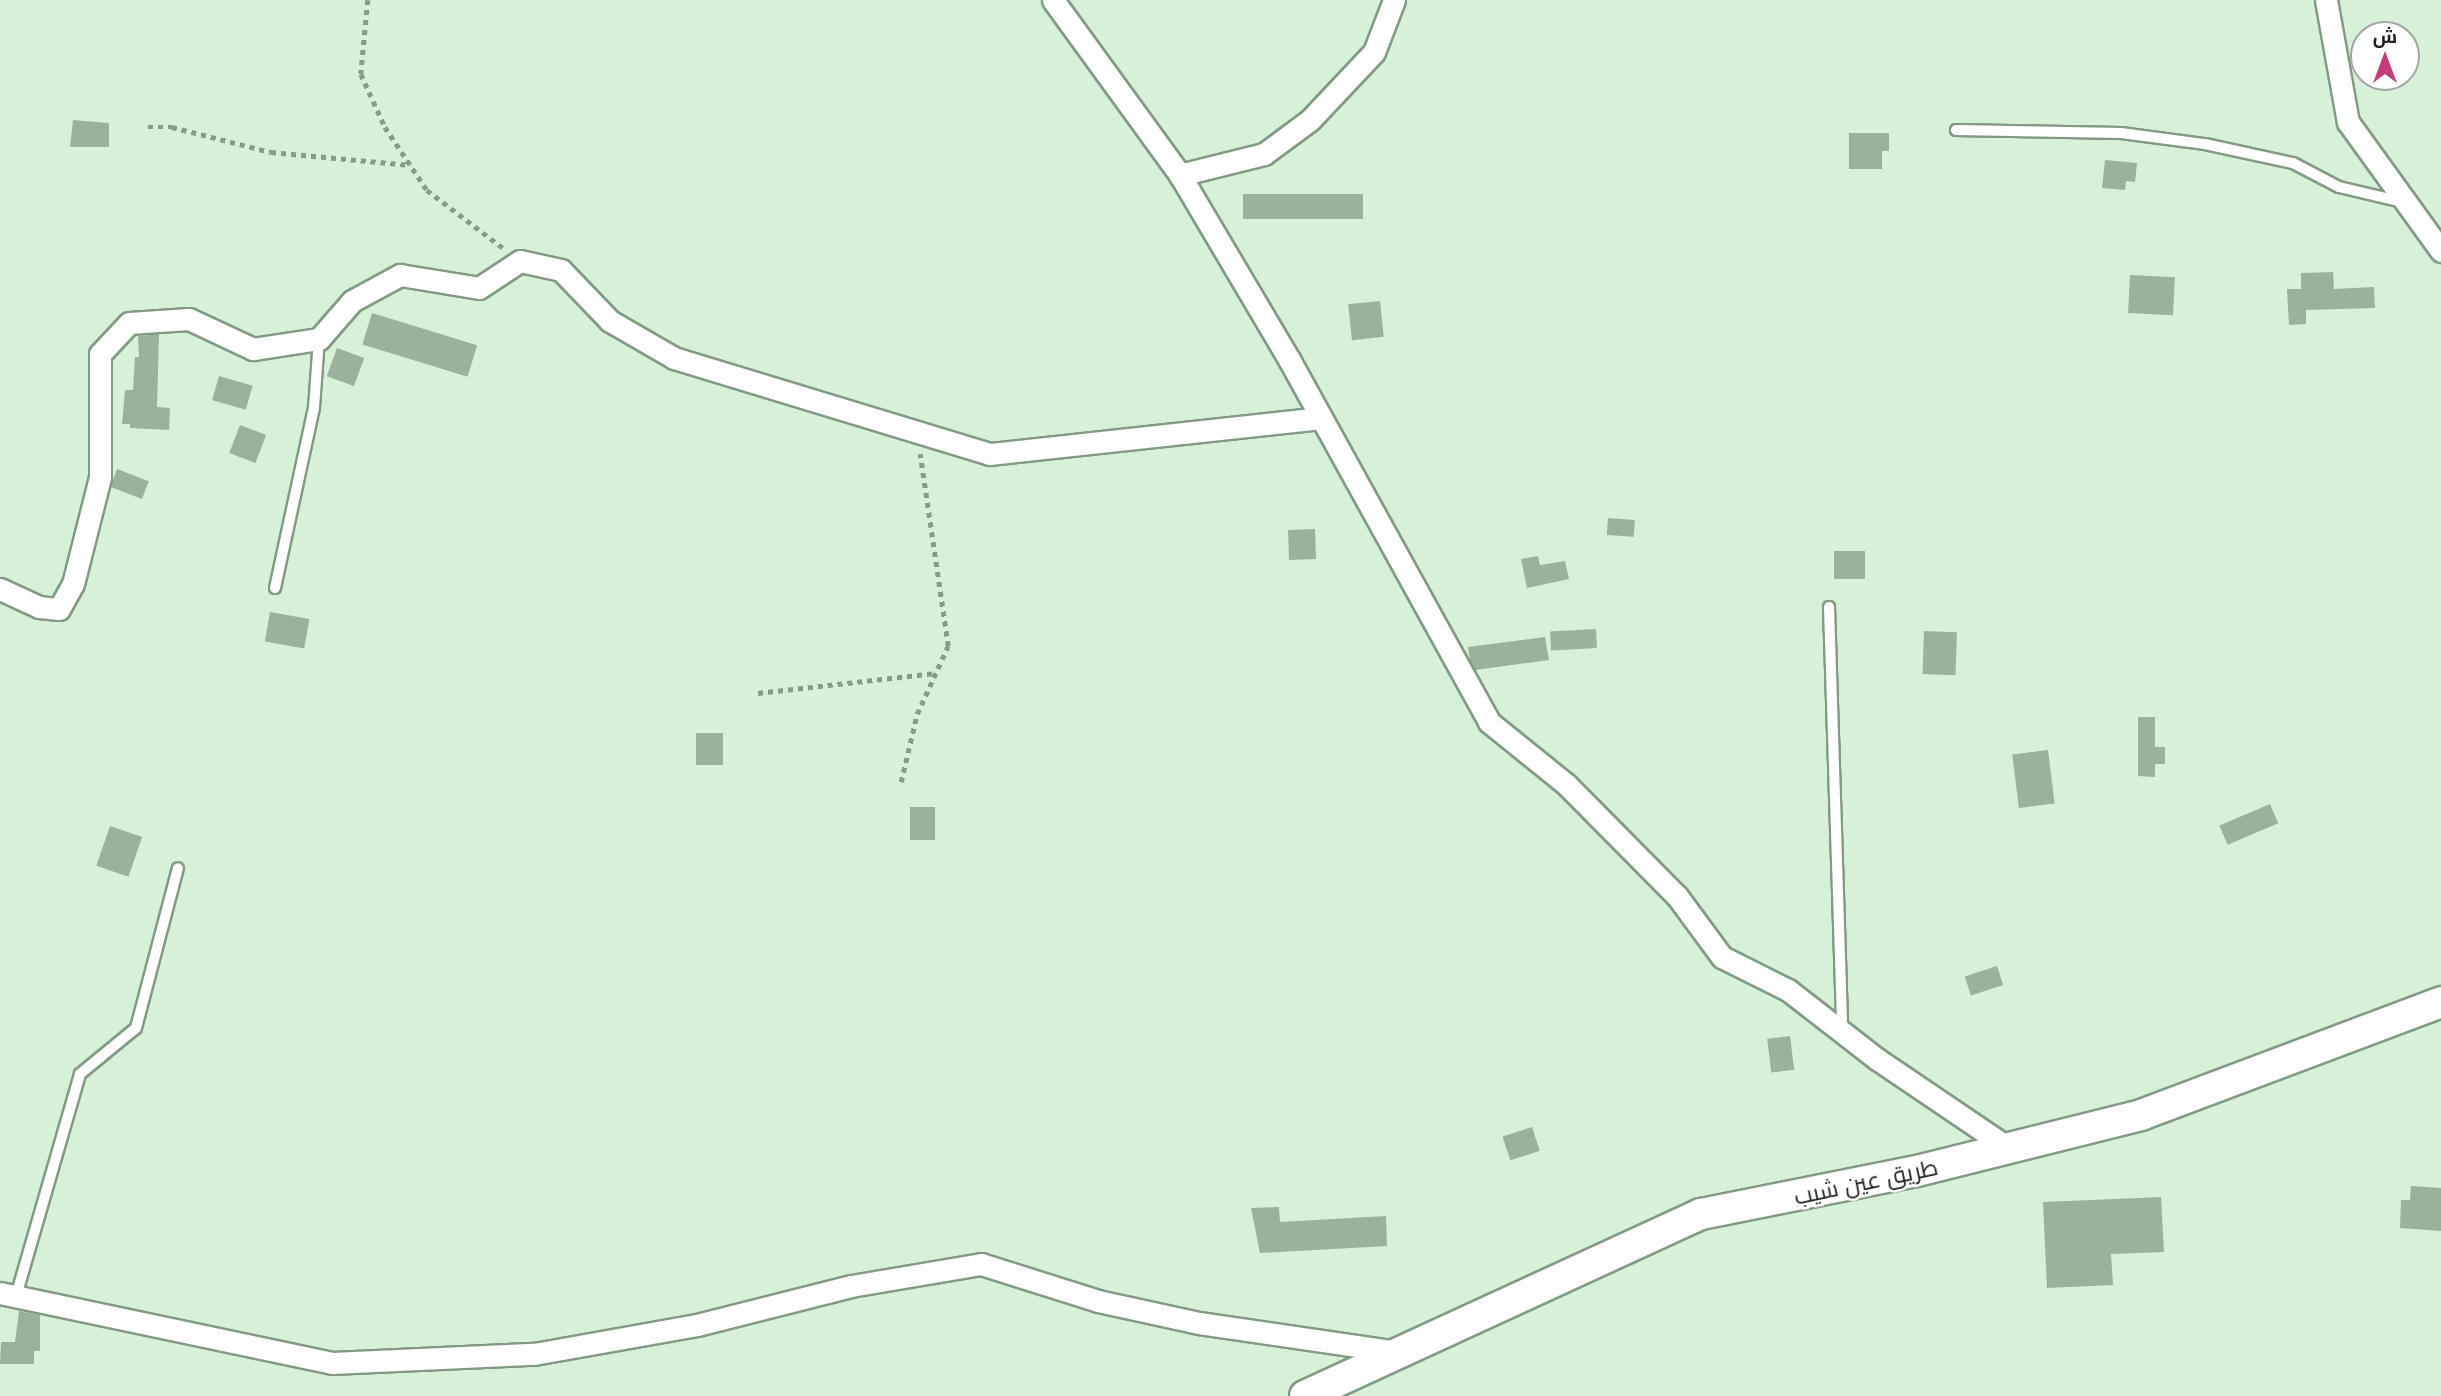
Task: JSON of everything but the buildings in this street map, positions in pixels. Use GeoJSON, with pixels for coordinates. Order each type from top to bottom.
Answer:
{"type":"FeatureCollection","features":[{"type":"Feature","properties":{"kind":"main road","name":"طريق عين شيب"},"geometry":{"type":"LineString","coordinates":[[1305,1396],[1701,1214],[2010,1149],[2141,1115],[2441,1002]]}},
{"type":"Feature","properties":{"kind":"street"},"geometry":{"type":"LineString","coordinates":[[1053,0],[1180,175],[1320,418],[1489,722],[1577,794],[1677,896],[1722,957],[1788,990],[1842,1032],[2010,1149]]}},
{"type":"Feature","properties":{"kind":"street"},"geometry":{"type":"LineString","coordinates":[[1180,175],[1264,154],[1310,120],[1374,52],[1394,0]]}},
{"type":"Feature","properties":{"kind":"street"},"geometry":{"type":"LineString","coordinates":[[2326,0],[2348,122],[2441,251]]}},
{"type":"Feature","properties":{"kind":"street"},"geometry":{"type":"LineString","coordinates":[[0,589],[39,607],[59,608],[73,583],[100,477],[100,354],[130,323],[189,319],[253,349],[319,339],[352,301],[400,275],[478,288],[520,261],[561,270],[610,321],[674,359],[990,454],[1320,418]]}},
{"type":"Feature","properties":{"kind":"street"},"geometry":{"type":"LineString","coordinates":[[8,1295],[332,1363],[534,1354],[697,1325],[851,1286],[981,1264],[1098,1301],[1186,1320],[1401,1352]]}},
{"type":"Feature","properties":{"kind":"lane"},"geometry":{"type":"LineString","coordinates":[[1956,130],[2121,133],[2205,144],[2293,163],[2339,187],[2406,202]]}},
{"type":"Feature","properties":{"kind":"lane"},"geometry":{"type":"LineString","coordinates":[[275,588],[314,408],[319,339]]}},
{"type":"Feature","properties":{"kind":"lane"},"geometry":{"type":"LineString","coordinates":[[1829,607],[1842,1032]]}},
{"type":"Feature","properties":{"kind":"lane"},"geometry":{"type":"LineString","coordinates":[[8,1295],[80,1074],[136,1028],[178,868]]}},
{"type":"Feature","properties":{"kind":"path"},"geometry":{"type":"LineString","coordinates":[[368,0],[361,74],[386,127],[426,190],[520,261]]}},
{"type":"Feature","properties":{"kind":"path"},"geometry":{"type":"LineString","coordinates":[[148,127],[172,127],[271,152],[411,165]]}},
{"type":"Feature","properties":{"kind":"path"},"geometry":{"type":"LineString","coordinates":[[901,782],[917,714],[948,646],[946,619],[929,533],[917,432]]}},
{"type":"Feature","properties":{"kind":"path"},"geometry":{"type":"LineString","coordinates":[[758,693],[937,673]]}}]}
